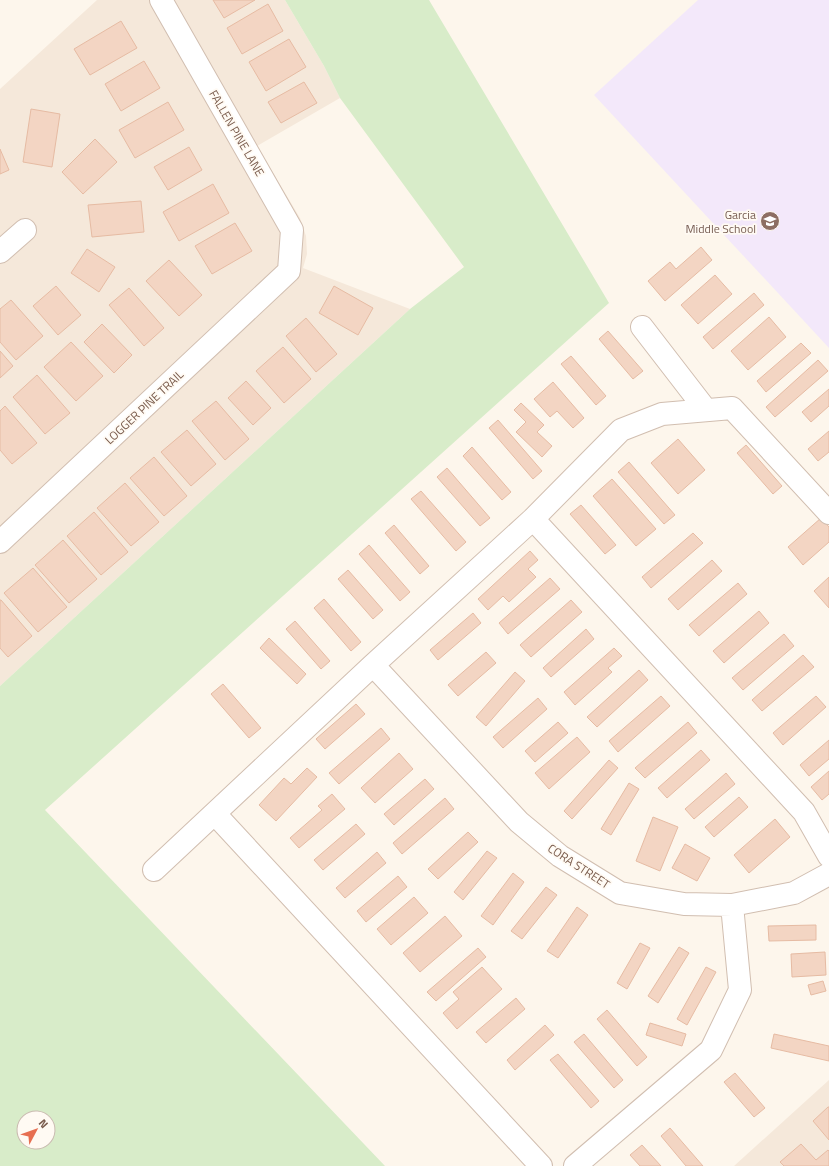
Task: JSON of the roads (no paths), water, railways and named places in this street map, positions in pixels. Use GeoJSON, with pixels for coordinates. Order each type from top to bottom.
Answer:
{"type":"FeatureCollection","features":[{"type":"Feature","properties":{"kind":"street","name":"FALLEN PINE LANE"},"geometry":{"type":"LineString","coordinates":[[161,0],[292,230],[289,271]]}},
{"type":"Feature","properties":{"kind":"street"},"geometry":{"type":"LineString","coordinates":[[0,252],[25,230]]}},
{"type":"Feature","properties":{"kind":"street","name":"LOGGER PINE TRAIL"},"geometry":{"type":"LineString","coordinates":[[0,542],[289,271]]}},
{"type":"Feature","properties":{"kind":"street"},"geometry":{"type":"LineString","coordinates":[[642,327],[706,410]]}},
{"type":"Feature","properties":{"kind":"street"},"geometry":{"type":"LineString","coordinates":[[154,870],[533,518],[621,430],[662,414],[732,408],[829,513]]}},
{"type":"Feature","properties":{"kind":"street"},"geometry":{"type":"LineString","coordinates":[[533,518],[804,812],[829,856]]}},
{"type":"Feature","properties":{"kind":"street","name":"CORA STREET"},"geometry":{"type":"LineString","coordinates":[[373,666],[519,822],[560,856],[620,893],[684,904],[732,905],[794,894],[829,874]]}},
{"type":"Feature","properties":{"kind":"street"},"geometry":{"type":"LineString","coordinates":[[215,814],[541,1166]]}},
{"type":"Feature","properties":{"kind":"street"},"geometry":{"type":"LineString","coordinates":[[575,1166],[711,1050],[740,990],[732,905]]}},
{"type":"Feature","properties":{"kind":"place","name":"Garcia Middle School"},"geometry":{"type":"Point","coordinates":[770,221]}}]}
